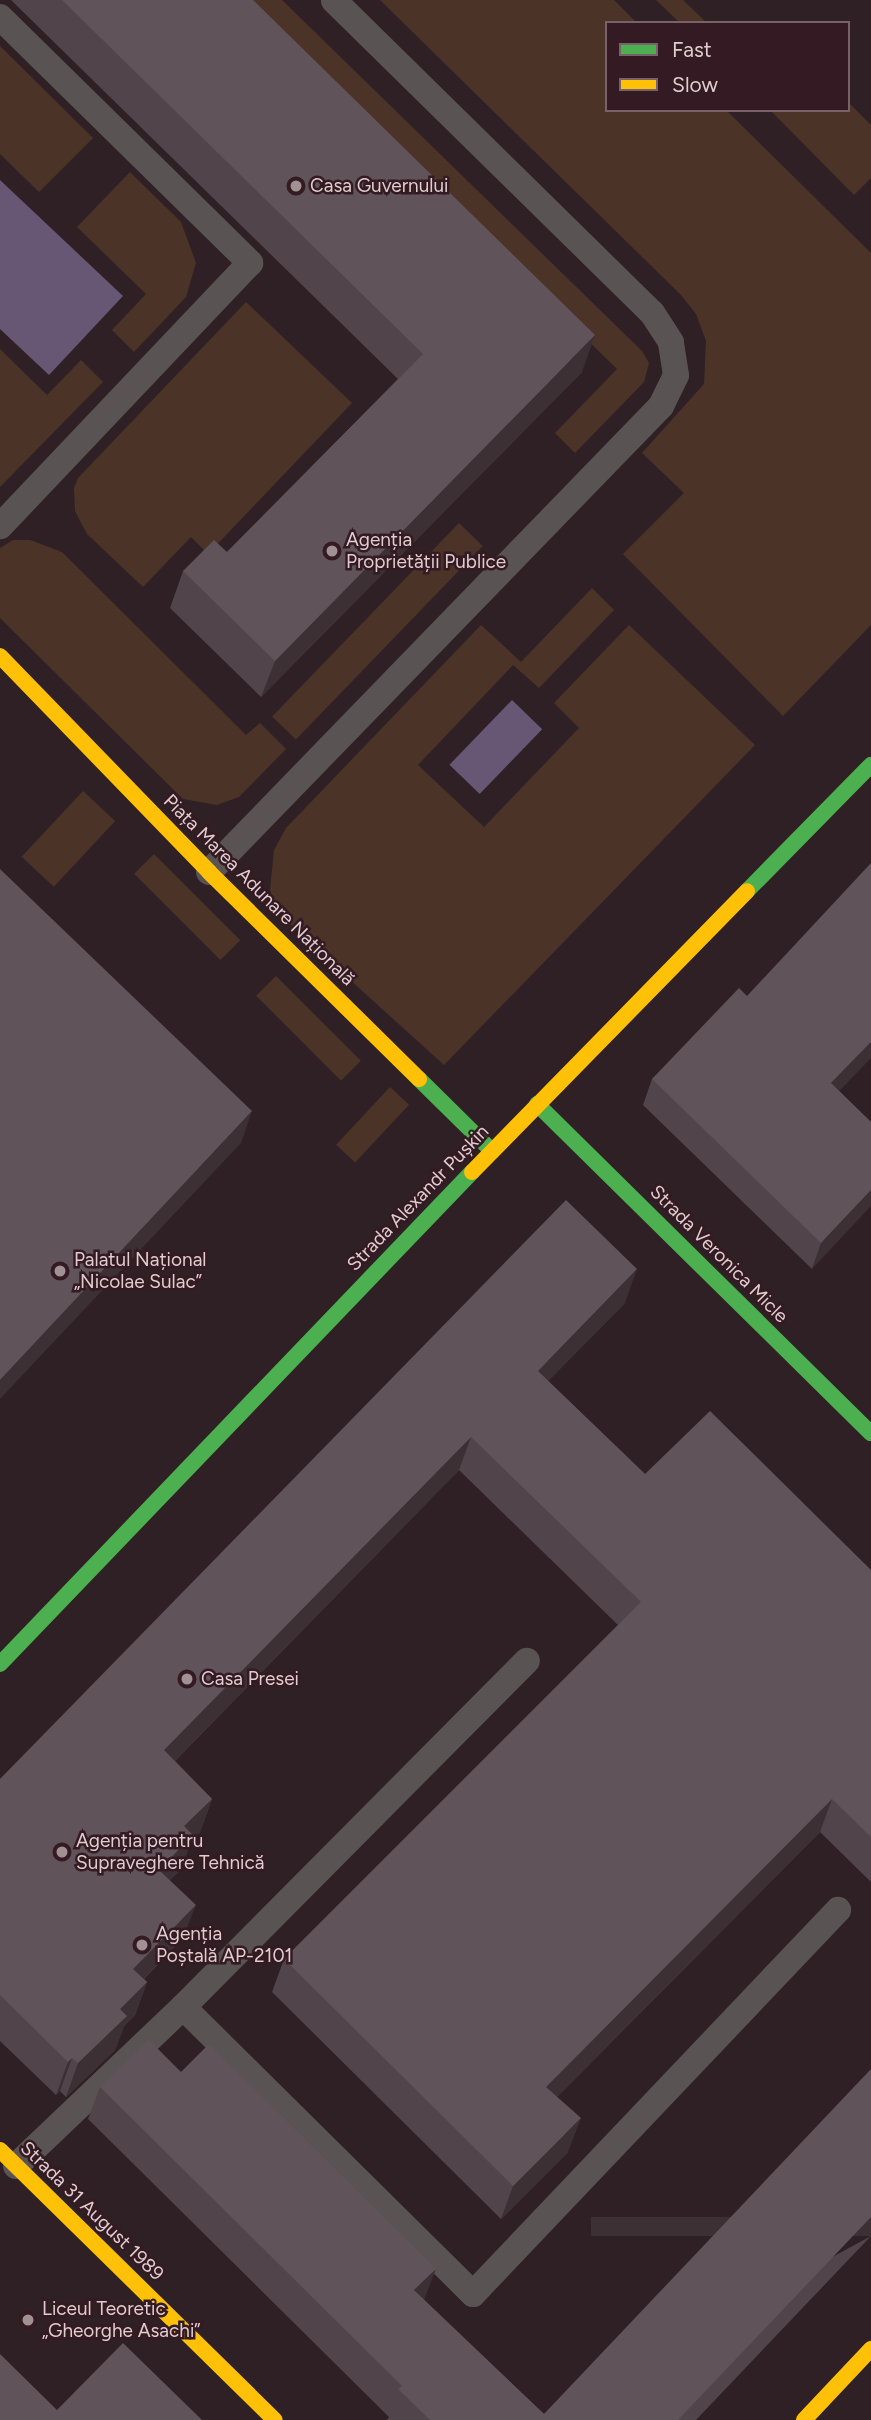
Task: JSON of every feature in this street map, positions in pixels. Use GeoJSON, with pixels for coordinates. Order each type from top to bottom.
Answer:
{"type":"FeatureCollection","features":[{"type":"Feature","properties":{"kind":"street","name":"Piața Marea Adunare Națională"},"geometry":{"type":"LineString","coordinates":[[0,656],[209,872],[492,1151]]}},
{"type":"Feature","properties":{"kind":"street","name":"Strada Alexandr Pușkin"},"geometry":{"type":"LineString","coordinates":[[0,1664],[537,1104],[871,765]]}},
{"type":"Feature","properties":{"kind":"street","name":"Strada Veronica Micle"},"geometry":{"type":"LineString","coordinates":[[537,1104],[871,1433]]}},
{"type":"Feature","properties":{"kind":"street","name":"Strada 31 August 1989"},"geometry":{"type":"LineString","coordinates":[[8,2158],[275,2420]]}},
{"type":"Feature","properties":{"kind":"street"},"geometry":{"type":"LineString","coordinates":[[804,2420],[871,2349]]}},
{"type":"Feature","properties":{"kind":"lane"},"geometry":{"type":"LineString","coordinates":[[209,872],[661,406],[676,375],[671,342],[652,313],[334,0]]}},
{"type":"Feature","properties":{"kind":"lane"},"geometry":{"type":"LineString","coordinates":[[0,17],[250,263],[0,526]]}},
{"type":"Feature","properties":{"kind":"lane"},"geometry":{"type":"LineString","coordinates":[[8,2158],[183,2007],[527,1661]]}},
{"type":"Feature","properties":{"kind":"lane"},"geometry":{"type":"LineString","coordinates":[[183,2007],[473,2294],[838,1910]]}},
{"type":"Feature","properties":{"kind":"shaded area"},"geometry":{"type":"Polygon","coordinates":[[[239,0],[282,0],[642,351],[649,363],[644,382],[575,453],[555,433],[617,369],[239,0]]]}},
{"type":"Feature","properties":{"kind":"shaded area"},"geometry":{"type":"Polygon","coordinates":[[[380,0],[614,0],[635,21],[605,21],[605,112],[728,112],[871,253],[871,625],[783,716],[623,554],[684,493],[642,453],[704,384],[706,341],[696,314],[681,295],[380,0]]]}},
{"type":"Feature","properties":{"kind":"shaded area"},"geometry":{"type":"Polygon","coordinates":[[[656,0],[683,0],[705,21],[678,21],[656,0]]]}},
{"type":"Feature","properties":{"kind":"shaded area"},"geometry":{"type":"Polygon","coordinates":[[[0,46],[93,138],[39,192],[0,154],[0,46]]]}},
{"type":"Feature","properties":{"kind":"shaded area"},"geometry":{"type":"Polygon","coordinates":[[[850,104],[871,125],[871,178],[854,195],[772,112],[850,112],[850,104]]]}},
{"type":"Feature","properties":{"kind":"shaded area"},"geometry":{"type":"Polygon","coordinates":[[[130,172],[181,222],[196,263],[186,297],[134,352],[112,330],[146,294],[77,227],[130,172]]]}},
{"type":"Feature","properties":{"kind":"shaded area"},"geometry":{"type":"Polygon","coordinates":[[[0,180],[123,296],[49,375],[0,329],[0,180]]]}},
{"type":"Feature","properties":{"kind":"shaded area"},"geometry":{"type":"Polygon","coordinates":[[[246,302],[352,403],[208,554],[191,537],[143,587],[87,534],[75,511],[74,488],[78,478],[246,302]]]}},
{"type":"Feature","properties":{"kind":"shaded area"},"geometry":{"type":"Polygon","coordinates":[[[0,349],[47,395],[81,360],[103,382],[0,487],[0,349]]]}},
{"type":"Feature","properties":{"kind":"shaded area"},"geometry":{"type":"Polygon","coordinates":[[[459,523],[483,546],[296,739],[272,717],[459,523]]]}},
{"type":"Feature","properties":{"kind":"shaded area"},"geometry":{"type":"Polygon","coordinates":[[[13,540],[30,540],[62,552],[246,735],[260,723],[286,749],[239,797],[217,805],[183,799],[0,618],[0,548],[13,540]]]}},
{"type":"Feature","properties":{"kind":"shaded area"},"geometry":{"type":"Polygon","coordinates":[[[592,588],[614,610],[539,688],[513,665],[418,765],[484,827],[579,728],[554,703],[629,625],[755,745],[444,1065],[295,930],[276,907],[270,890],[274,850],[286,828],[481,625],[521,662],[592,588]]]}},
{"type":"Feature","properties":{"kind":"shaded area"},"geometry":{"type":"Polygon","coordinates":[[[512,700],[542,729],[480,794],[449,765],[512,700]]]}},
{"type":"Feature","properties":{"kind":"shaded area"},"geometry":{"type":"Polygon","coordinates":[[[83,791],[115,821],[54,887],[22,857],[83,791]]]}},
{"type":"Feature","properties":{"kind":"shaded area"},"geometry":{"type":"Polygon","coordinates":[[[154,854],[240,940],[220,960],[134,874],[154,854]]]}},
{"type":"Feature","properties":{"kind":"shaded area"},"geometry":{"type":"Polygon","coordinates":[[[276,976],[361,1061],[341,1081],[256,996],[276,976]]]}},
{"type":"Feature","properties":{"kind":"shaded area"},"geometry":{"type":"Polygon","coordinates":[[[390,1087],[409,1105],[355,1163],[336,1145],[390,1087]]]}},
{"type":"Feature","properties":{"kind":"building","name":"Casa Guvernului"},"geometry":{"type":"Polygon","coordinates":[[[62,0],[253,0],[595,335],[275,661],[183,571],[214,540],[227,552],[423,354],[62,0]]]}},
{"type":"Feature","properties":{"kind":"building"},"geometry":{"type":"Polygon","coordinates":[[[871,863],[871,1042],[831,1083],[871,1122],[871,1190],[821,1243],[652,1079],[739,988],[747,996],[871,863]]]}},
{"type":"Feature","properties":{"kind":"building","name":"Palatul Național „Nicolae Sulac”"},"geometry":{"type":"Polygon","coordinates":[[[0,869],[252,1111],[0,1380],[0,869]]]}},
{"type":"Feature","properties":{"kind":"building"},"geometry":{"type":"Polygon","coordinates":[[[566,1200],[637,1269],[538,1371],[645,1474],[710,1411],[871,1570],[871,1837],[832,1799],[546,2087],[581,2118],[513,2186],[284,1959],[641,1602],[471,1437],[164,1750],[212,1799],[184,1826],[193,1835],[159,1870],[196,1905],[133,1969],[147,1982],[120,2009],[127,2016],[78,2063],[72,2058],[68,2062],[0,1995],[0,1779],[566,1200]]]}},
{"type":"Feature","properties":{"kind":"building"},"geometry":{"type":"Polygon","coordinates":[[[149,2040],[181,2072],[209,2044],[436,2269],[414,2290],[544,2414],[871,2069],[871,2217],[678,2420],[430,2420],[398,2389],[402,2386],[100,2087],[149,2040]]]}},
{"type":"Feature","properties":{"kind":"building"},"geometry":{"type":"Polygon","coordinates":[[[123,2343],[202,2420],[0,2420],[0,2354],[57,2410],[123,2343]]]}},
{"type":"Feature","properties":{"kind":"traffic: fast"},"geometry":{"type":"LineString","coordinates":[[747,891],[871,765]]}},
{"type":"Feature","properties":{"kind":"traffic: fast"},"geometry":{"type":"LineString","coordinates":[[419,1079],[492,1151]]}},
{"type":"Feature","properties":{"kind":"traffic: fast"},"geometry":{"type":"LineString","coordinates":[[537,1104],[871,1433]]}},
{"type":"Feature","properties":{"kind":"traffic: fast"},"geometry":{"type":"LineString","coordinates":[[0,1664],[472,1172]]}},
{"type":"Feature","properties":{"kind":"traffic: slow"},"geometry":{"type":"LineString","coordinates":[[0,656],[209,872],[419,1079]]}},
{"type":"Feature","properties":{"kind":"traffic: slow"},"geometry":{"type":"LineString","coordinates":[[472,1172],[747,891]]}},
{"type":"Feature","properties":{"kind":"traffic: slow"},"geometry":{"type":"LineString","coordinates":[[0,2150],[275,2420]]}},
{"type":"Feature","properties":{"kind":"traffic: slow"},"geometry":{"type":"LineString","coordinates":[[804,2420],[871,2349]]}},
{"type":"Feature","properties":{"kind":"place","name":"Casa Guvernului"},"geometry":{"type":"Point","coordinates":[296,186]}},
{"type":"Feature","properties":{"kind":"place","name":"Agenția Proprietății Publice"},"geometry":{"type":"Point","coordinates":[332,551]}},
{"type":"Feature","properties":{"kind":"place","name":"Palatul Național „Nicolae Sulac”"},"geometry":{"type":"Point","coordinates":[60,1271]}},
{"type":"Feature","properties":{"kind":"place","name":"Casa Presei"},"geometry":{"type":"Point","coordinates":[187,1679]}},
{"type":"Feature","properties":{"kind":"place","name":"Agenția pentru Supraveghere Tehnică"},"geometry":{"type":"Point","coordinates":[62,1852]}},
{"type":"Feature","properties":{"kind":"place","name":"Agenția Poștală AP-2101"},"geometry":{"type":"Point","coordinates":[142,1945]}},
{"type":"Feature","properties":{"kind":"place","name":"Liceul Teoretic „Gheorghe Asachi”"},"geometry":{"type":"Point","coordinates":[28,2320]}}]}
